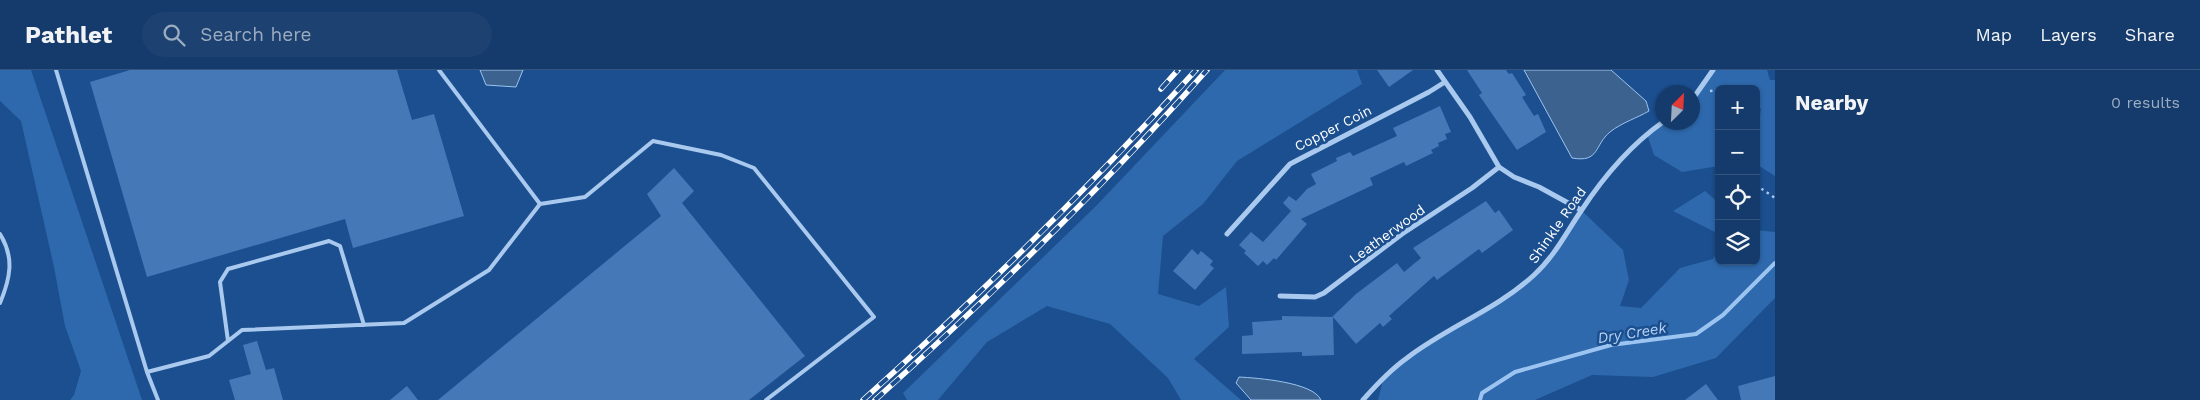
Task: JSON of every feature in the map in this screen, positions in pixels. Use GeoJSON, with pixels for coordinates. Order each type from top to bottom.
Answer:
{"type":"FeatureCollection","features":[{"type":"Feature","properties":{"kind":"street"},"geometry":{"type":"LineString","coordinates":[[1437,70],[1470,116],[1499,167],[1514,177],[1539,186],[1581,210]]}},
{"type":"Feature","properties":{"kind":"street"},"geometry":{"type":"LineString","coordinates":[[1700,89],[1713,70]]}},
{"type":"Feature","properties":{"kind":"street","name":"Copper Coin"},"geometry":{"type":"LineString","coordinates":[[1227,234],[1290,164],[1445,82]]}},
{"type":"Feature","properties":{"kind":"street","name":"Shinkle Road"},"geometry":{"type":"LineString","coordinates":[[1364,400],[1384,376],[1408,356],[1507,297],[1534,275],[1557,248],[1606,174],[1632,145],[1655,128]]}},
{"type":"Feature","properties":{"kind":"street","name":"Leatherwood"},"geometry":{"type":"LineString","coordinates":[[1280,296],[1314,297],[1324,293],[1402,234],[1472,188],[1499,167]]}},
{"type":"Feature","properties":{"kind":"lane"},"geometry":{"type":"LineString","coordinates":[[56,70],[147,372],[158,400]]}},
{"type":"Feature","properties":{"kind":"lane"},"geometry":{"type":"LineString","coordinates":[[439,70],[540,204]]}},
{"type":"Feature","properties":{"kind":"lane"},"geometry":{"type":"LineString","coordinates":[[147,372],[208,356],[242,330],[404,323],[489,270],[540,204],[585,197],[653,141],[721,156],[754,168],[874,317],[766,400]]}},
{"type":"Feature","properties":{"kind":"lane"},"geometry":{"type":"LineString","coordinates":[[0,234],[11,263],[9,280],[0,303]]}},
{"type":"Feature","properties":{"kind":"lane"},"geometry":{"type":"LineString","coordinates":[[228,341],[220,282],[228,269],[329,241],[340,246],[364,324]]}},
{"type":"Feature","properties":{"kind":"path"},"geometry":{"type":"LineString","coordinates":[[1760,188],[1775,198]]}},
{"type":"Feature","properties":{"kind":"shaded area"},"geometry":{"type":"Polygon","coordinates":[[[0,70],[31,70],[142,400],[70,400],[74,395],[81,371],[65,326],[54,267],[21,121],[0,101],[0,70]]]}},
{"type":"Feature","properties":{"kind":"shaded area"},"geometry":{"type":"Polygon","coordinates":[[[480,70],[523,70],[516,87],[486,85],[480,70]]]}},
{"type":"Feature","properties":{"kind":"shaded area"},"geometry":{"type":"Polygon","coordinates":[[[1225,70],[1357,70],[1362,84],[1237,161],[1203,204],[1163,236],[1158,294],[1199,306],[1226,287],[1229,327],[1194,359],[1241,400],[1181,400],[1168,378],[1110,324],[1047,306],[987,342],[938,400],[907,400],[903,393],[1096,206],[1225,70]]]}},
{"type":"Feature","properties":{"kind":"shaded area"},"geometry":{"type":"Polygon","coordinates":[[[1524,70],[1611,70],[1646,101],[1649,111],[1610,132],[1596,152],[1588,158],[1572,158],[1524,70]]]}},
{"type":"Feature","properties":{"kind":"shaded area"},"geometry":{"type":"Polygon","coordinates":[[[1713,70],[1767,70],[1770,80],[1775,80],[1775,176],[1760,167],[1760,85],[1715,85],[1715,167],[1682,172],[1654,155],[1647,134],[1655,128],[1700,130],[1700,90],[1713,70]]]}},
{"type":"Feature","properties":{"kind":"shaded area"},"geometry":{"type":"Polygon","coordinates":[[[1705,191],[1715,200],[1715,232],[1673,211],[1705,191]]]}},
{"type":"Feature","properties":{"kind":"shaded area"},"geometry":{"type":"Polygon","coordinates":[[[1581,210],[1623,250],[1629,280],[1620,306],[1641,308],[1680,268],[1713,259],[1715,256],[1715,265],[1760,265],[1760,230],[1775,232],[1775,298],[1716,358],[1653,377],[1592,375],[1535,400],[1378,400],[1384,376],[1408,357],[1507,297],[1543,266],[1581,210]]]}},
{"type":"Feature","properties":{"kind":"shaded area"},"geometry":{"type":"Polygon","coordinates":[[[1239,377],[1296,385],[1316,394],[1321,400],[1251,400],[1236,383],[1239,377]]]}},
{"type":"Feature","properties":{"kind":"building"},"geometry":{"type":"Polygon","coordinates":[[[130,70],[397,70],[412,120],[434,114],[464,216],[353,248],[345,219],[147,277],[90,82],[130,70]]]}},
{"type":"Feature","properties":{"kind":"building"},"geometry":{"type":"Polygon","coordinates":[[[1377,70],[1413,70],[1389,87],[1377,70]]]}},
{"type":"Feature","properties":{"kind":"building"},"geometry":{"type":"Polygon","coordinates":[[[1467,70],[1506,70],[1509,74],[1512,73],[1526,95],[1522,97],[1534,116],[1538,114],[1546,132],[1517,150],[1479,95],[1482,93],[1467,70]]]}},
{"type":"Feature","properties":{"kind":"building"},"geometry":{"type":"Polygon","coordinates":[[[1440,106],[1451,132],[1445,134],[1447,139],[1438,143],[1439,146],[1431,150],[1433,153],[1406,166],[1404,162],[1370,178],[1373,185],[1301,219],[1307,224],[1276,260],[1274,258],[1267,265],[1263,261],[1258,266],[1244,253],[1246,251],[1239,245],[1251,232],[1263,242],[1291,211],[1283,203],[1289,196],[1296,201],[1307,189],[1316,184],[1311,174],[1337,161],[1336,158],[1350,152],[1353,156],[1397,136],[1393,128],[1440,106]]]}},
{"type":"Feature","properties":{"kind":"building"},"geometry":{"type":"Polygon","coordinates":[[[674,168],[694,191],[682,203],[805,356],[749,400],[438,400],[661,216],[647,194],[674,168]]]}},
{"type":"Feature","properties":{"kind":"building"},"geometry":{"type":"Polygon","coordinates":[[[1486,201],[1495,213],[1499,210],[1513,230],[1482,253],[1479,249],[1437,280],[1434,276],[1389,316],[1392,319],[1383,327],[1380,323],[1356,344],[1333,317],[1334,355],[1302,356],[1302,352],[1242,354],[1242,336],[1253,335],[1252,322],[1282,320],[1282,316],[1332,317],[1356,294],[1397,263],[1404,272],[1421,258],[1413,248],[1486,201]]]}},
{"type":"Feature","properties":{"kind":"building"},"geometry":{"type":"Polygon","coordinates":[[[1192,249],[1198,255],[1201,251],[1213,261],[1210,265],[1214,268],[1195,290],[1173,271],[1192,249]]]}},
{"type":"Feature","properties":{"kind":"building"},"geometry":{"type":"Polygon","coordinates":[[[257,341],[266,370],[274,368],[283,400],[235,400],[229,380],[251,374],[243,345],[257,341]]]}},
{"type":"Feature","properties":{"kind":"building"},"geometry":{"type":"Polygon","coordinates":[[[1775,376],[1775,400],[1741,400],[1738,386],[1775,376]]]}},
{"type":"Feature","properties":{"kind":"building"},"geometry":{"type":"Polygon","coordinates":[[[1706,384],[1718,400],[1685,400],[1706,384]]]}},
{"type":"Feature","properties":{"kind":"building"},"geometry":{"type":"Polygon","coordinates":[[[407,386],[418,400],[390,400],[407,386]]]}},
{"type":"Feature","properties":{"kind":"waterway","name":"Dry Creek"},"geometry":{"type":"LineString","coordinates":[[1480,400],[1482,393],[1515,372],[1611,345],[1696,334],[1723,315],[1775,263]]}},
{"type":"Feature","properties":{"kind":"railway"},"geometry":{"type":"LineString","coordinates":[[1161,89],[1178,70]]}},
{"type":"Feature","properties":{"kind":"railway"},"geometry":{"type":"LineString","coordinates":[[863,400],[1034,240],[1196,70]]}},
{"type":"Feature","properties":{"kind":"railway"},"geometry":{"type":"LineString","coordinates":[[875,400],[1046,240],[1168,114],[1207,70]]}}]}
